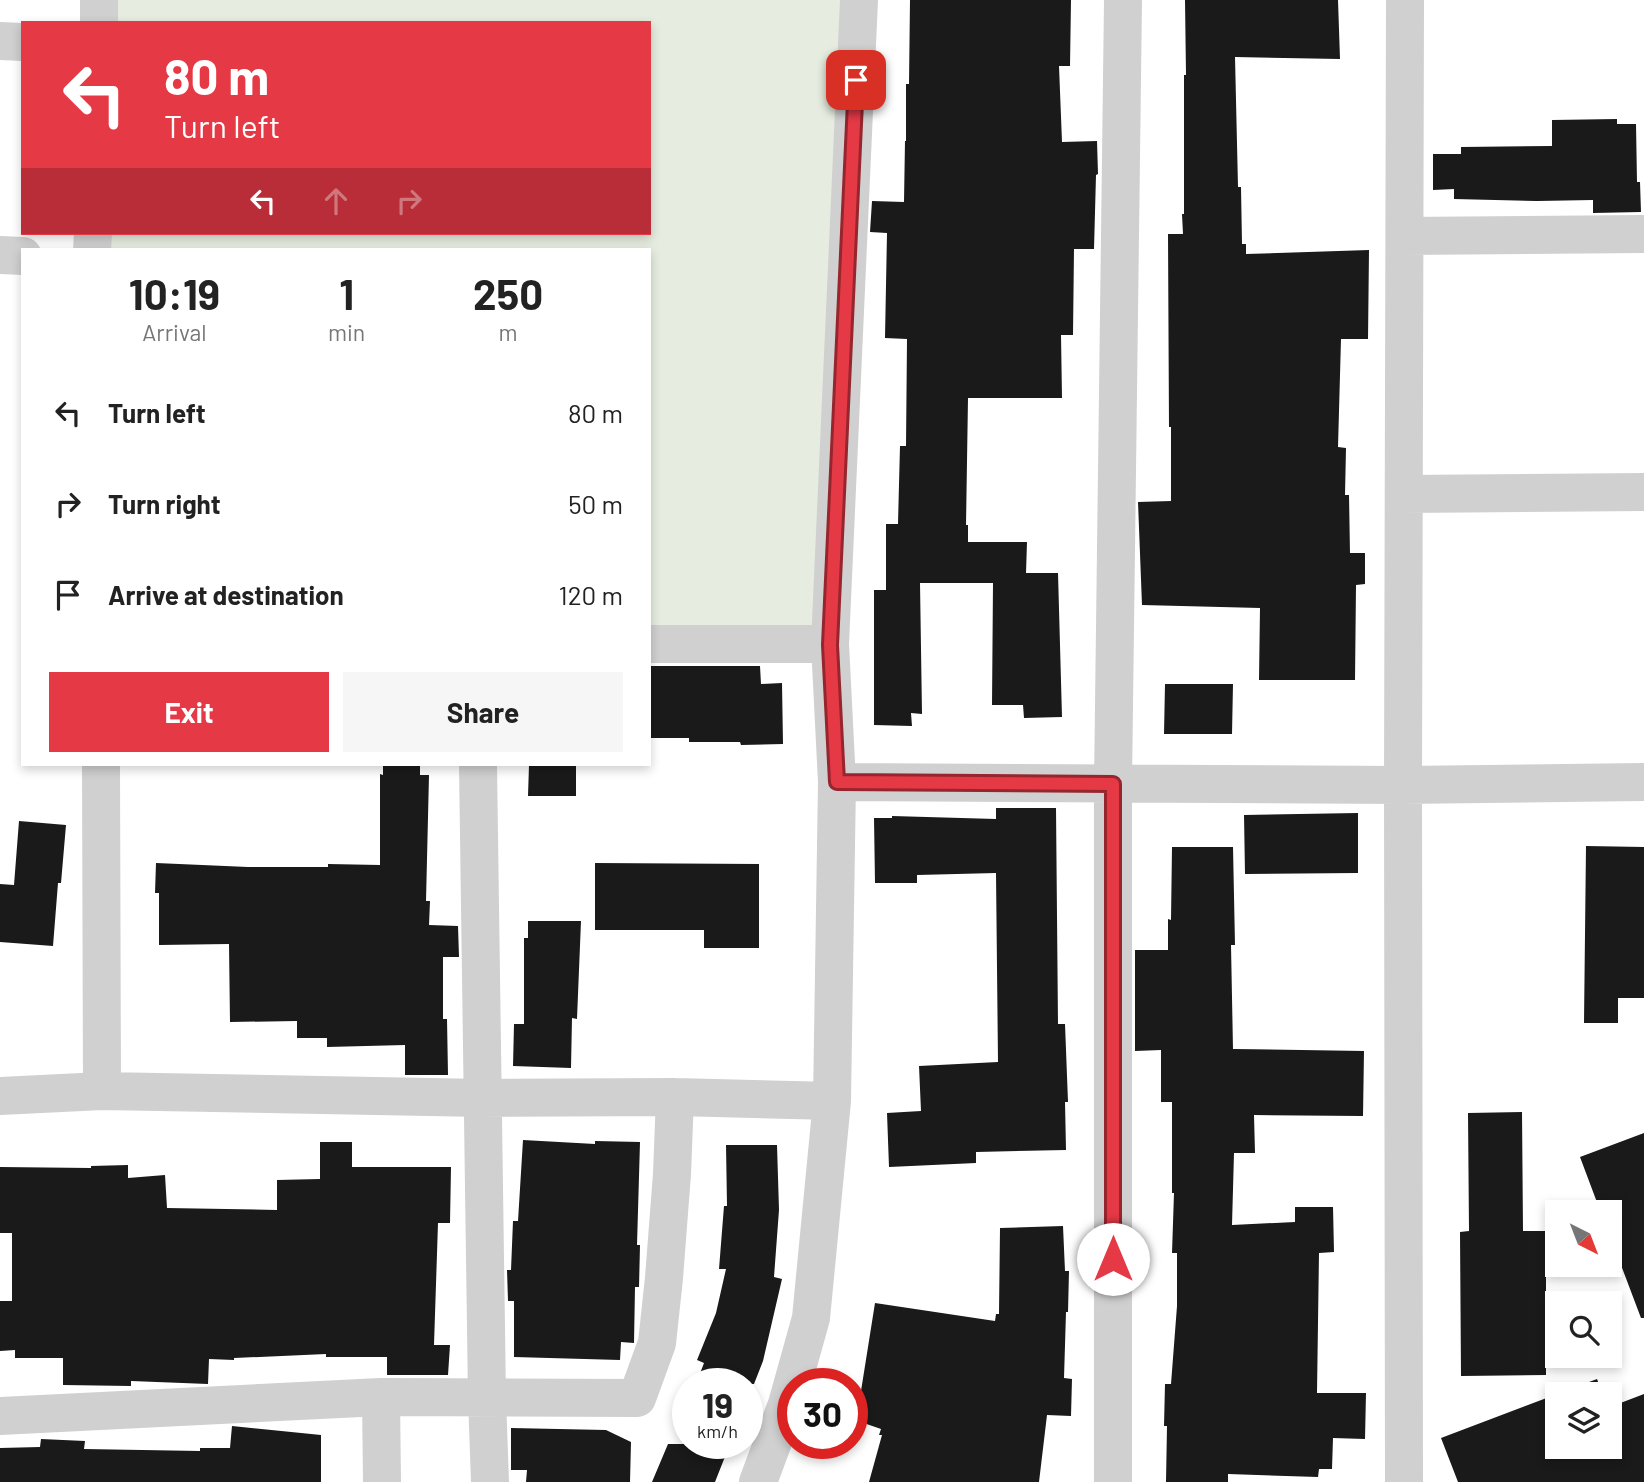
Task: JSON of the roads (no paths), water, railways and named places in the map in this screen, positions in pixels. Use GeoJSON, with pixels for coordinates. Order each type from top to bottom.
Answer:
{"type":"FeatureCollection","features":[{"type":"Feature","properties":{"kind":"street"},"geometry":{"type":"LineString","coordinates":[[99,0],[99,21]]}},
{"type":"Feature","properties":{"kind":"street"},"geometry":{"type":"LineString","coordinates":[[758,1482],[787,1404],[811,1318],[832,1101],[837,782],[830,645],[859,0]]}},
{"type":"Feature","properties":{"kind":"street"},"geometry":{"type":"LineString","coordinates":[[1113,1482],[1113,784],[1123,0]]}},
{"type":"Feature","properties":{"kind":"street"},"geometry":{"type":"LineString","coordinates":[[1404,1482],[1405,0]]}},
{"type":"Feature","properties":{"kind":"street"},"geometry":{"type":"LineString","coordinates":[[0,41],[21,42]]}},
{"type":"Feature","properties":{"kind":"street"},"geometry":{"type":"LineString","coordinates":[[1405,236],[1644,234]]}},
{"type":"Feature","properties":{"kind":"street"},"geometry":{"type":"LineString","coordinates":[[0,256],[21,256]]}},
{"type":"Feature","properties":{"kind":"street"},"geometry":{"type":"LineString","coordinates":[[1404,494],[1644,492]]}},
{"type":"Feature","properties":{"kind":"street"},"geometry":{"type":"LineString","coordinates":[[651,644],[830,645]]}},
{"type":"Feature","properties":{"kind":"street"},"geometry":{"type":"LineString","coordinates":[[102,766],[102,1091]]}},
{"type":"Feature","properties":{"kind":"street"},"geometry":{"type":"LineString","coordinates":[[478,766],[490,1482]]}},
{"type":"Feature","properties":{"kind":"street"},"geometry":{"type":"LineString","coordinates":[[837,782],[1403,785],[1644,782]]}},
{"type":"Feature","properties":{"kind":"street"},"geometry":{"type":"LineString","coordinates":[[0,1096],[102,1091],[832,1101]]}},
{"type":"Feature","properties":{"kind":"street"},"geometry":{"type":"LineString","coordinates":[[0,1416],[381,1397],[637,1398],[657,1343],[671,1187],[675,1097]]}},
{"type":"Feature","properties":{"kind":"street"},"geometry":{"type":"LineString","coordinates":[[381,1397],[382,1482]]}}]}
